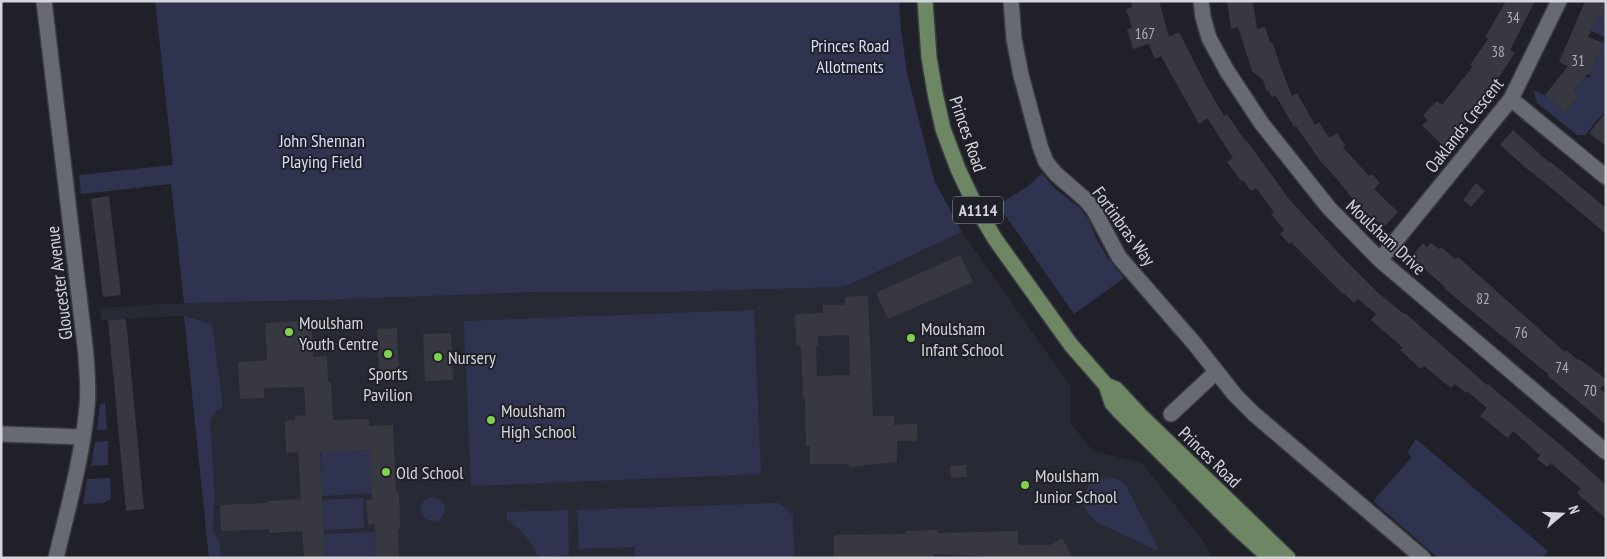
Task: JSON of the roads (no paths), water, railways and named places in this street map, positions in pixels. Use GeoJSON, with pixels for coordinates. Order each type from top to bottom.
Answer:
{"type":"FeatureCollection","features":[{"type":"Feature","properties":{"kind":"main road","name":"Princes Road"},"geometry":{"type":"LineString","coordinates":[[925,1],[929,57],[943,129],[958,169],[975,205],[996,239],[1071,346],[1106,385],[1112,403],[1235,526],[1270,558]]}},
{"type":"Feature","properties":{"kind":"main road","name":"Princes Road"},"geometry":{"type":"LineString","coordinates":[[1106,385],[1116,389],[1142,418],[1288,558]]}},
{"type":"Feature","properties":{"kind":"street","name":"Gloucester Avenue"},"geometry":{"type":"LineString","coordinates":[[44,1],[86,346],[87,406],[83,437],[56,558]]}},
{"type":"Feature","properties":{"kind":"street","name":"Fortinbras Way"},"geometry":{"type":"LineString","coordinates":[[1011,1],[1014,38],[1021,76],[1046,162],[1056,174],[1086,200],[1094,210],[1119,257],[1189,336],[1235,395],[1254,414],[1423,558]]}},
{"type":"Feature","properties":{"kind":"street","name":"Moulsham Drive"},"geometry":{"type":"LineString","coordinates":[[1201,1],[1209,38],[1217,55],[1262,124],[1329,208],[1380,260],[1606,452]]}},
{"type":"Feature","properties":{"kind":"street","name":"Oaklands Crescent"},"geometry":{"type":"LineString","coordinates":[[1380,260],[1511,99],[1559,1]]}},
{"type":"Feature","properties":{"kind":"street"},"geometry":{"type":"LineString","coordinates":[[1511,99],[1606,177]]}},
{"type":"Feature","properties":{"kind":"street"},"geometry":{"type":"LineString","coordinates":[[1171,414],[1216,372]]}},
{"type":"Feature","properties":{"kind":"street"},"geometry":{"type":"LineString","coordinates":[[1,434],[83,437]]}},
{"type":"Feature","properties":{"kind":"place","name":"Moulsham Youth Centre"},"geometry":{"type":"Point","coordinates":[289,332]}},
{"type":"Feature","properties":{"kind":"place","name":"Moulsham Infant School"},"geometry":{"type":"Point","coordinates":[911,338]}},
{"type":"Feature","properties":{"kind":"place","name":"Sports Pavilion"},"geometry":{"type":"Point","coordinates":[388,354]}},
{"type":"Feature","properties":{"kind":"place","name":"Nursery"},"geometry":{"type":"Point","coordinates":[438,357]}},
{"type":"Feature","properties":{"kind":"place","name":"Moulsham High School"},"geometry":{"type":"Point","coordinates":[491,420]}},
{"type":"Feature","properties":{"kind":"place","name":"Old School"},"geometry":{"type":"Point","coordinates":[386,472]}},
{"type":"Feature","properties":{"kind":"place","name":"Moulsham Junior School"},"geometry":{"type":"Point","coordinates":[1025,485]}},
{"type":"Feature","properties":{"kind":"park label","name":"Princes Road Allotments"},"geometry":{"type":"Point","coordinates":[850,55]}},
{"type":"Feature","properties":{"kind":"park label","name":"John Shennan Playing Field"},"geometry":{"type":"Point","coordinates":[322,150]}}]}
